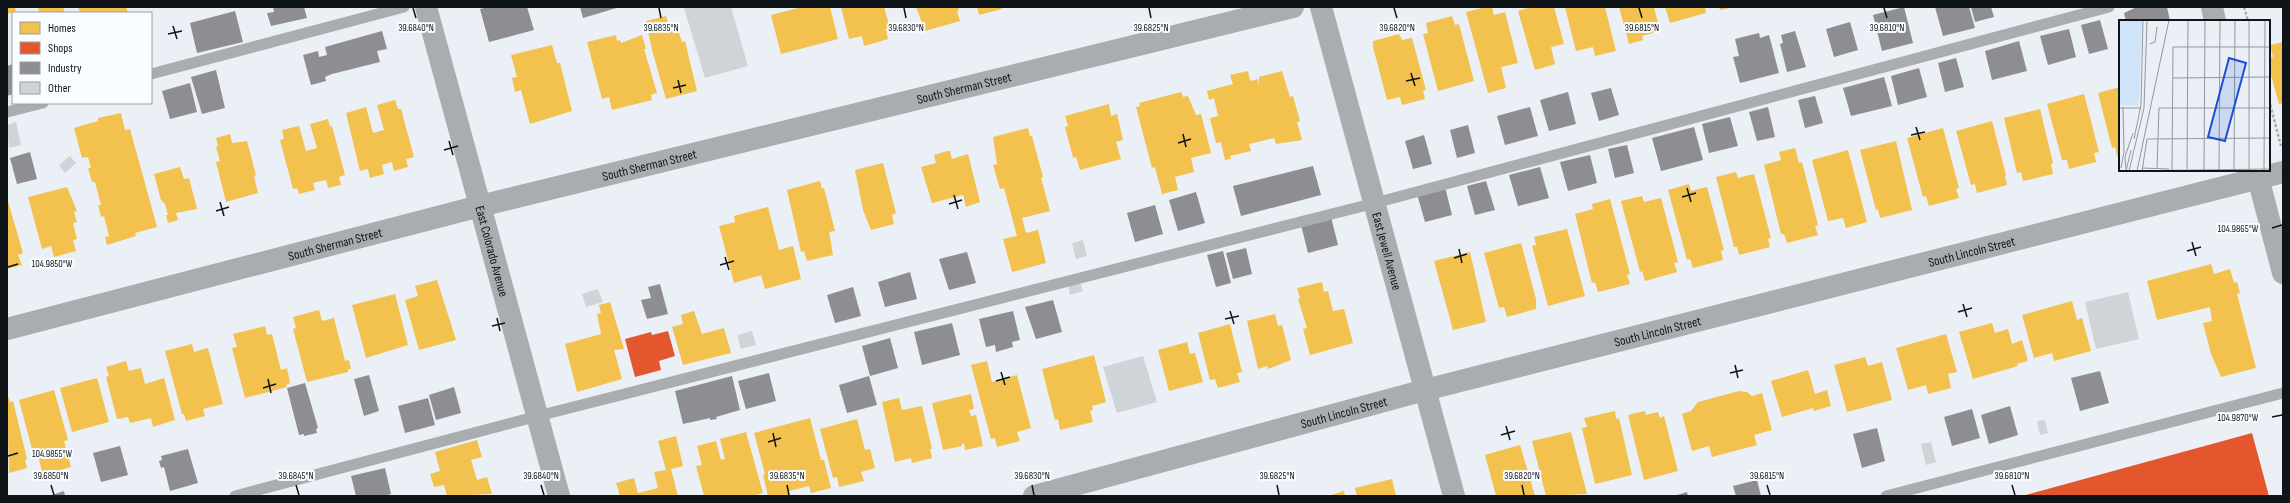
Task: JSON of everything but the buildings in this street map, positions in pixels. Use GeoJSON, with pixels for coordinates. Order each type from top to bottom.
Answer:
{"type":"FeatureCollection","features":[{"type":"Feature","properties":{"kind":"street","name":"East Colorado Avenue"},"geometry":{"type":"LineString","coordinates":[[426,7],[559,496]]}},
{"type":"Feature","properties":{"kind":"street","name":"South Sherman Street"},"geometry":{"type":"LineString","coordinates":[[7,329],[480,206],[1293,7]]}},
{"type":"Feature","properties":{"kind":"street","name":"East Jewell Avenue"},"geometry":{"type":"LineString","coordinates":[[1321,7],[1454,496]]}},
{"type":"Feature","properties":{"kind":"street"},"geometry":{"type":"LineString","coordinates":[[2212,7],[2215,20]]}},
{"type":"Feature","properties":{"kind":"street","name":"South Lincoln Street"},"geometry":{"type":"LineString","coordinates":[[1034,496],[1425,390],[2257,175],[2283,172]]}},
{"type":"Feature","properties":{"kind":"street"},"geometry":{"type":"LineString","coordinates":[[2257,175],[2283,272]]}},
{"type":"Feature","properties":{"kind":"lane"},"geometry":{"type":"LineString","coordinates":[[152,74],[404,7]]}},
{"type":"Feature","properties":{"kind":"lane"},"geometry":{"type":"LineString","coordinates":[[235,496],[538,416],[1375,203],[2109,7]]}},
{"type":"Feature","properties":{"kind":"lane"},"geometry":{"type":"LineString","coordinates":[[7,112],[39,104]]}},
{"type":"Feature","properties":{"kind":"lane"},"geometry":{"type":"LineString","coordinates":[[1886,496],[2283,393]]}},
{"type":"Feature","properties":{"kind":"path"},"geometry":{"type":"LineString","coordinates":[[2244,7],[2248,20]]}},
{"type":"Feature","properties":{"kind":"path"},"geometry":{"type":"LineString","coordinates":[[2270,104],[2283,152]]}}]}
